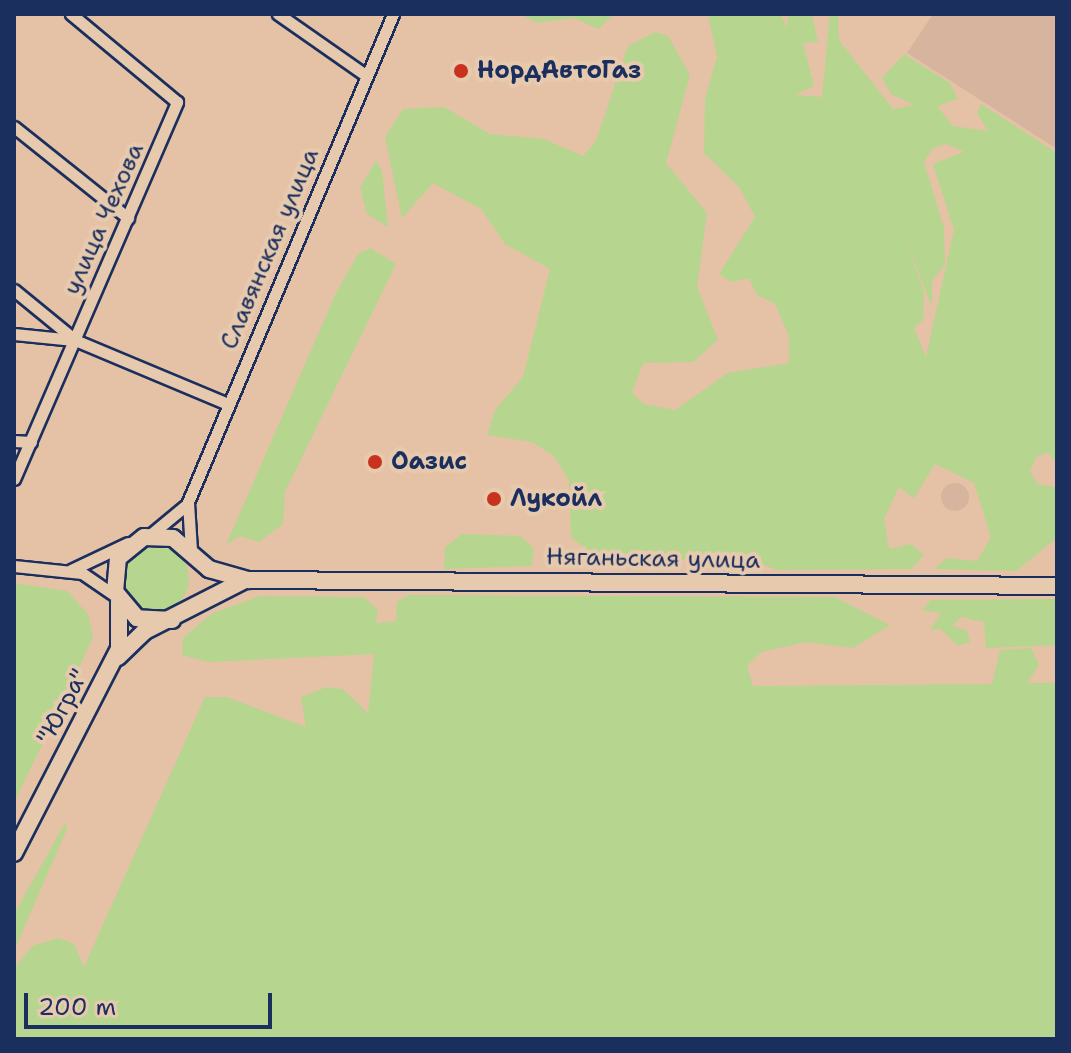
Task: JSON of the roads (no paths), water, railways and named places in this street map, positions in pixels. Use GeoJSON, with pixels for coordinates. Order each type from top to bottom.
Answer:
{"type":"FeatureCollection","features":[{"type":"Feature","properties":{"kind":"highway"},"geometry":{"type":"LineString","coordinates":[[110,668],[123,631],[116,564],[144,537],[173,538],[213,571],[248,580]]}},
{"type":"Feature","properties":{"kind":"highway"},"geometry":{"type":"LineString","coordinates":[[188,609],[200,583],[192,553]]}},
{"type":"Feature","properties":{"kind":"highway"},"geometry":{"type":"LineString","coordinates":[[110,668],[137,636],[248,580]]}},
{"type":"Feature","properties":{"kind":"highway","name":"Няганьская улица"},"geometry":{"type":"LineString","coordinates":[[248,580],[1057,586]]}},
{"type":"Feature","properties":{"kind":"highway"},"geometry":{"type":"LineString","coordinates":[[118,599],[142,620],[172,620]]}},
{"type":"Feature","properties":{"kind":"highway","name":"\"Югра\""},"geometry":{"type":"LineString","coordinates":[[14,853],[110,668]]}},
{"type":"Feature","properties":{"kind":"street","name":"улица Чехова"},"geometry":{"type":"LineString","coordinates":[[14,479],[177,102],[71,14]]}},
{"type":"Feature","properties":{"kind":"street","name":"Славянская улица"},"geometry":{"type":"LineString","coordinates":[[188,502],[393,14]]}},
{"type":"Feature","properties":{"kind":"street"},"geometry":{"type":"LineString","coordinates":[[282,15],[367,76]]}},
{"type":"Feature","properties":{"kind":"street"},"geometry":{"type":"LineString","coordinates":[[14,127],[128,218]]}},
{"type":"Feature","properties":{"kind":"street"},"geometry":{"type":"LineString","coordinates":[[14,290],[75,340],[228,404]]}},
{"type":"Feature","properties":{"kind":"street"},"geometry":{"type":"LineString","coordinates":[[14,334],[75,340]]}},
{"type":"Feature","properties":{"kind":"street"},"geometry":{"type":"LineString","coordinates":[[14,441],[31,442]]}},
{"type":"Feature","properties":{"kind":"street"},"geometry":{"type":"LineString","coordinates":[[71,570],[144,537],[188,502]]}},
{"type":"Feature","properties":{"kind":"street"},"geometry":{"type":"LineString","coordinates":[[188,502],[184,529],[192,553]]}},
{"type":"Feature","properties":{"kind":"street"},"geometry":{"type":"LineString","coordinates":[[14,566],[71,570],[118,599]]}},
{"type":"Feature","properties":{"kind":"place","name":"НордАвтоГаз"},"geometry":{"type":"Point","coordinates":[461,71]}},
{"type":"Feature","properties":{"kind":"place","name":"Оазис"},"geometry":{"type":"Point","coordinates":[375,462]}},
{"type":"Feature","properties":{"kind":"place","name":"Лукойл"},"geometry":{"type":"Point","coordinates":[494,499]}}]}
